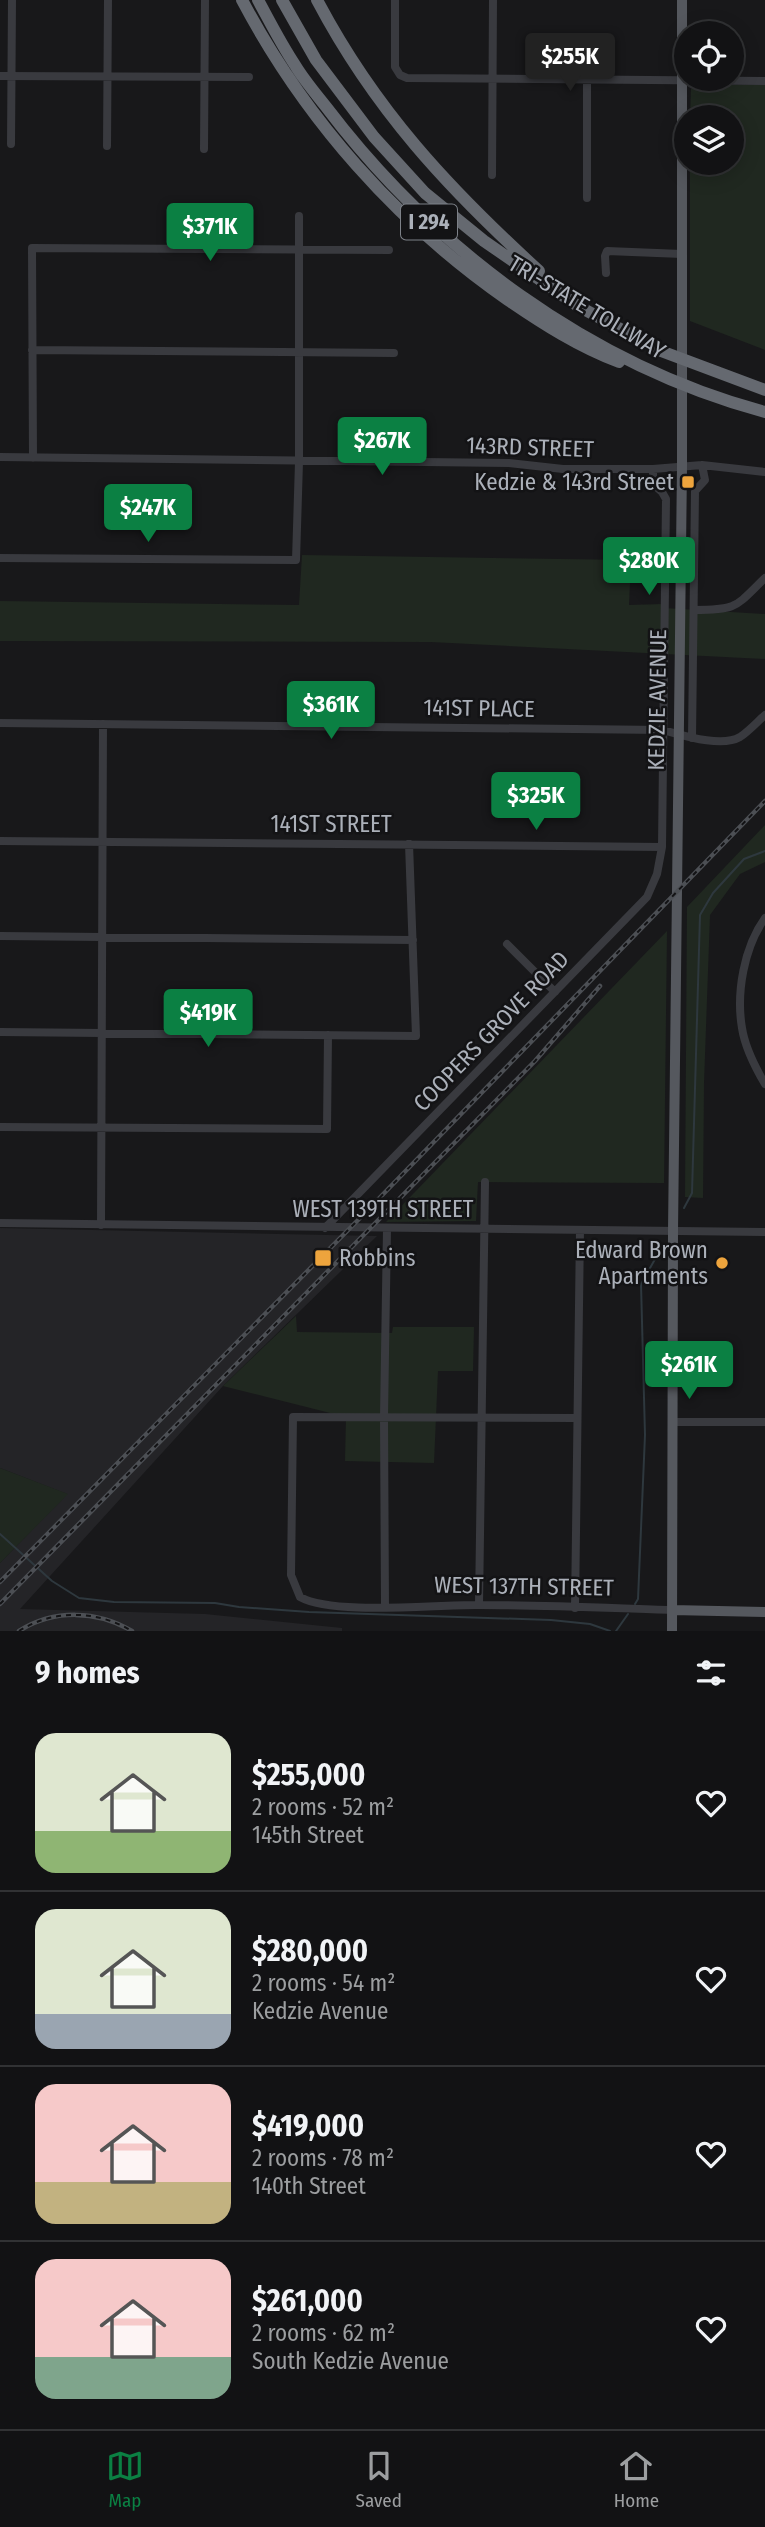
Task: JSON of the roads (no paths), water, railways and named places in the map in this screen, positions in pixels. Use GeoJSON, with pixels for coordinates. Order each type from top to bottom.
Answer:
{"type":"FeatureCollection","features":[{"type":"Feature","properties":{"kind":"highway"},"geometry":{"type":"LineString","coordinates":[[233,0],[268,57],[283,70]]}},
{"type":"Feature","properties":{"kind":"highway"},"geometry":{"type":"LineString","coordinates":[[242,0],[283,70],[330,134],[376,187],[430,239],[466,270],[578,343],[611,359],[662,377]]}},
{"type":"Feature","properties":{"kind":"highway","name":"TRI-STATE TOLLWAY"},"geometry":{"type":"LineString","coordinates":[[258,0],[295,66],[354,144],[405,200],[464,253],[540,308],[662,377],[765,412]]}},
{"type":"Feature","properties":{"kind":"highway","name":"TRI-STATE TOLLWAY"},"geometry":{"type":"LineString","coordinates":[[282,0],[316,60],[374,137],[425,192],[484,240],[578,306],[662,351],[765,390]]}},
{"type":"Feature","properties":{"kind":"highway"},"geometry":{"type":"LineString","coordinates":[[317,0],[353,63],[408,139],[470,207],[578,306]]}},
{"type":"Feature","properties":{"kind":"main road","name":"KEDZIE AVENUE"},"geometry":{"type":"LineString","coordinates":[[682,0],[682,21]]}},
{"type":"Feature","properties":{"kind":"main road","name":"KEDZIE AVENUE"},"geometry":{"type":"LineString","coordinates":[[672,1631],[673,1231],[682,466],[682,91]]}},
{"type":"Feature","properties":{"kind":"main road","name":"WEST 137TH STREET"},"geometry":{"type":"LineString","coordinates":[[672,1610],[765,1612]]}},
{"type":"Feature","properties":{"kind":"street"},"geometry":{"type":"LineString","coordinates":[[11,144],[12,0]]}},
{"type":"Feature","properties":{"kind":"street"},"geometry":{"type":"LineString","coordinates":[[107,146],[108,0]]}},
{"type":"Feature","properties":{"kind":"street"},"geometry":{"type":"LineString","coordinates":[[204,149],[205,0]]}},
{"type":"Feature","properties":{"kind":"street"},"geometry":{"type":"LineString","coordinates":[[395,0],[395,67],[400,75],[407,78],[674,80]]}},
{"type":"Feature","properties":{"kind":"street"},"geometry":{"type":"LineString","coordinates":[[492,175],[493,0]]}},
{"type":"Feature","properties":{"kind":"street"},"geometry":{"type":"LineString","coordinates":[[0,76],[249,78]]}},
{"type":"Feature","properties":{"kind":"street"},"geometry":{"type":"LineString","coordinates":[[587,79],[587,198]]}},
{"type":"Feature","properties":{"kind":"street"},"geometry":{"type":"LineString","coordinates":[[744,81],[765,81]]}},
{"type":"Feature","properties":{"kind":"street"},"geometry":{"type":"LineString","coordinates":[[0,558],[296,560],[299,462],[299,216]]}},
{"type":"Feature","properties":{"kind":"street"},"geometry":{"type":"LineString","coordinates":[[33,458],[32,248],[389,250]]}},
{"type":"Feature","properties":{"kind":"street"},"geometry":{"type":"LineString","coordinates":[[606,273],[607,251],[682,254]]}},
{"type":"Feature","properties":{"kind":"street"},"geometry":{"type":"LineString","coordinates":[[32,350],[394,353]]}},
{"type":"Feature","properties":{"kind":"street","name":"143RD STREET"},"geometry":{"type":"LineString","coordinates":[[0,457],[509,463],[563,469],[653,469],[702,465],[765,472]]}},
{"type":"Feature","properties":{"kind":"street"},"geometry":{"type":"LineString","coordinates":[[692,738],[695,491],[705,480],[702,465]]}},
{"type":"Feature","properties":{"kind":"street","name":"COOPERS GROVE ROAD"},"geometry":{"type":"LineString","coordinates":[[326,1228],[647,897],[657,874],[662,847],[666,499],[653,484],[653,469]]}},
{"type":"Feature","properties":{"kind":"street"},"geometry":{"type":"LineString","coordinates":[[694,610],[716,610],[736,605],[765,578]]}},
{"type":"Feature","properties":{"kind":"street","name":"141ST PLACE"},"geometry":{"type":"LineString","coordinates":[[0,723],[663,730],[715,741],[738,739],[765,715]]}},
{"type":"Feature","properties":{"kind":"street"},"geometry":{"type":"LineString","coordinates":[[101,1225],[103,724]]}},
{"type":"Feature","properties":{"kind":"street","name":"141ST STREET"},"geometry":{"type":"LineString","coordinates":[[0,841],[662,847]]}},
{"type":"Feature","properties":{"kind":"street"},"geometry":{"type":"LineString","coordinates":[[0,1032],[416,1036],[409,844]]}},
{"type":"Feature","properties":{"kind":"street"},"geometry":{"type":"LineString","coordinates":[[765,918],[756,930],[747,954],[741,996],[741,1027],[747,1047],[765,1084]]}},
{"type":"Feature","properties":{"kind":"street"},"geometry":{"type":"LineString","coordinates":[[0,936],[413,940]]}},
{"type":"Feature","properties":{"kind":"street"},"geometry":{"type":"LineString","coordinates":[[507,944],[555,992]]}},
{"type":"Feature","properties":{"kind":"street"},"geometry":{"type":"LineString","coordinates":[[0,1127],[327,1129],[328,1035]]}},
{"type":"Feature","properties":{"kind":"street"},"geometry":{"type":"LineString","coordinates":[[479,1605],[485,1182]]}},
{"type":"Feature","properties":{"kind":"street","name":"WEST 139TH STREET"},"geometry":{"type":"LineString","coordinates":[[0,1223],[765,1232]]}},
{"type":"Feature","properties":{"kind":"street"},"geometry":{"type":"LineString","coordinates":[[385,1607],[387,1228]]}},
{"type":"Feature","properties":{"kind":"street"},"geometry":{"type":"LineString","coordinates":[[575,1608],[580,1230]]}},
{"type":"Feature","properties":{"kind":"street","name":"WEST 137TH STREET"},"geometry":{"type":"LineString","coordinates":[[384,1417],[292,1417],[290,1507],[293,1582],[300,1597],[310,1603],[385,1607],[479,1605],[672,1610]]}},
{"type":"Feature","properties":{"kind":"street"},"geometry":{"type":"LineString","coordinates":[[384,1417],[576,1418]]}},
{"type":"Feature","properties":{"kind":"street"},"geometry":{"type":"LineString","coordinates":[[673,1422],[765,1422]]}},
{"type":"Feature","properties":{"kind":"waterway"},"geometry":{"type":"LineString","coordinates":[[684,1208],[692,1193],[700,915],[713,893],[744,859],[765,851]]}},
{"type":"Feature","properties":{"kind":"waterway"},"geometry":{"type":"LineString","coordinates":[[635,1604],[638,1599],[645,1435],[641,1284],[663,1245]]}},
{"type":"Feature","properties":{"kind":"waterway"},"geometry":{"type":"LineString","coordinates":[[0,1534],[52,1581],[79,1598],[114,1602],[215,1603],[309,1612],[551,1620],[590,1624],[610,1631]]}},
{"type":"Feature","properties":{"kind":"waterway"},"geometry":{"type":"LineString","coordinates":[[616,1631],[628,1614]]}},
{"type":"Feature","properties":{"kind":"railway"},"geometry":{"type":"LineString","coordinates":[[0,1582],[359,1219],[765,801]]}},
{"type":"Feature","properties":{"kind":"railway"},"geometry":{"type":"LineString","coordinates":[[0,1604],[535,1061],[600,986]]}},
{"type":"Feature","properties":{"kind":"railway"},"geometry":{"type":"LineString","coordinates":[[19,1631],[46,1619],[76,1615],[105,1619],[132,1631]]}},
{"type":"Feature","properties":{"kind":"place","name":"Kedzie & 143rd Street"},"geometry":{"type":"Point","coordinates":[688,482]}},
{"type":"Feature","properties":{"kind":"place","name":"Robbins"},"geometry":{"type":"Point","coordinates":[323,1258]}},
{"type":"Feature","properties":{"kind":"place","name":"Edward Brown Apartments"},"geometry":{"type":"Point","coordinates":[722,1263]}}]}
